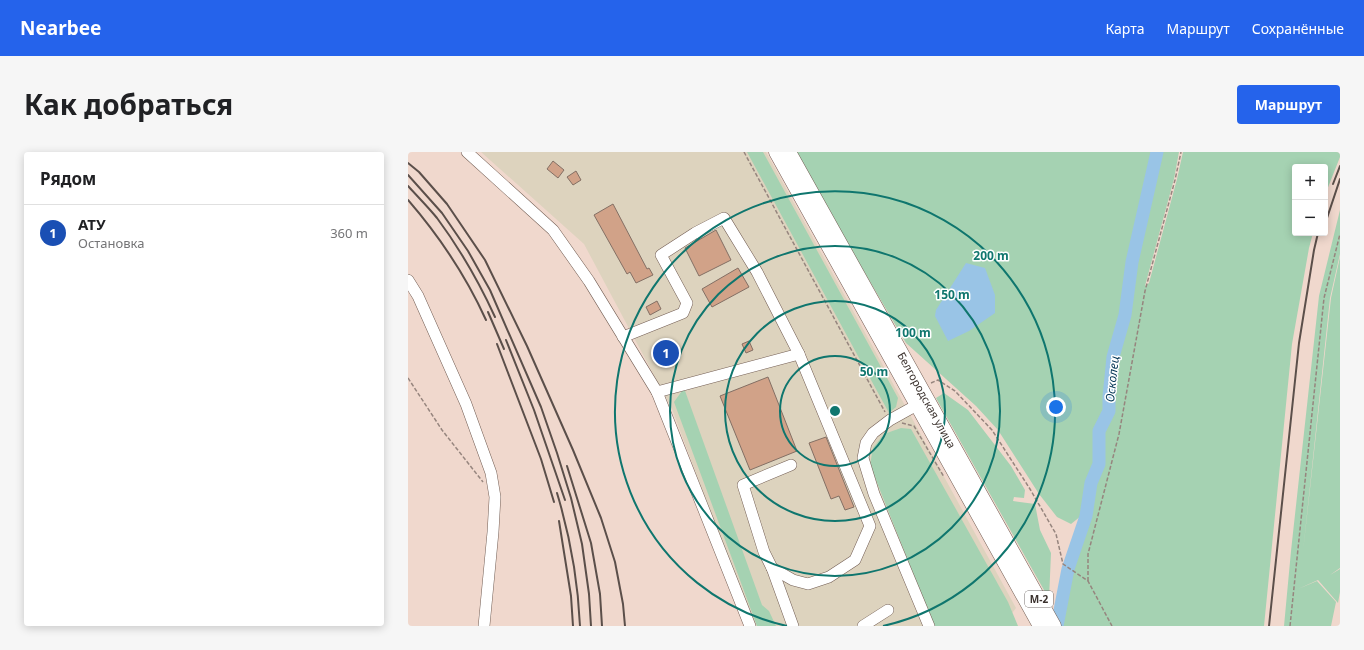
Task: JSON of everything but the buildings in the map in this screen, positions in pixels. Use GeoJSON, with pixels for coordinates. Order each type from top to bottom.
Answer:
{"type":"FeatureCollection","features":[{"type":"Feature","properties":{"kind":"main road","name":"Белгородская улица"},"geometry":{"type":"LineString","coordinates":[[776,152],[922,398]]}},
{"type":"Feature","properties":{"kind":"main road","name":"Белгородская улица"},"geometry":{"type":"LineString","coordinates":[[789,152],[1019,576],[1054,626]]}},
{"type":"Feature","properties":{"kind":"main road","name":"М-2"},"geometry":{"type":"LineString","coordinates":[[1019,576],[1040,626]]}},
{"type":"Feature","properties":{"kind":"lane"},"geometry":{"type":"LineString","coordinates":[[467,152],[553,230],[589,281],[657,392],[750,626]]}},
{"type":"Feature","properties":{"kind":"lane"},"geometry":{"type":"LineString","coordinates":[[624,337],[683,313],[687,303],[661,255],[695,233],[724,218],[757,272],[799,354],[870,526],[855,560],[829,577],[808,584],[793,580],[772,568]]}},
{"type":"Feature","properties":{"kind":"lane"},"geometry":{"type":"LineString","coordinates":[[408,280],[418,296],[466,404],[491,473],[495,497],[484,626]]}},
{"type":"Feature","properties":{"kind":"lane"},"geometry":{"type":"LineString","coordinates":[[657,392],[799,354]]}},
{"type":"Feature","properties":{"kind":"lane"},"geometry":{"type":"LineString","coordinates":[[922,398],[873,433],[866,444],[863,458],[874,494],[929,626]]}},
{"type":"Feature","properties":{"kind":"lane"},"geometry":{"type":"LineString","coordinates":[[791,465],[743,485],[764,552],[772,568],[793,626]]}},
{"type":"Feature","properties":{"kind":"lane"},"geometry":{"type":"LineString","coordinates":[[863,626],[888,610]]}},
{"type":"Feature","properties":{"kind":"path"},"geometry":{"type":"LineString","coordinates":[[744,152],[890,420],[914,426],[939,471],[948,482]]}},
{"type":"Feature","properties":{"kind":"path"},"geometry":{"type":"LineString","coordinates":[[1088,581],[1088,554],[1119,434],[1145,291],[1175,180],[1181,152]]}},
{"type":"Feature","properties":{"kind":"path"},"geometry":{"type":"LineString","coordinates":[[1290,626],[1324,298],[1340,234]]}},
{"type":"Feature","properties":{"kind":"path"},"geometry":{"type":"LineString","coordinates":[[408,378],[442,430],[495,497]]}},
{"type":"Feature","properties":{"kind":"path"},"geometry":{"type":"LineString","coordinates":[[922,398],[938,380],[955,391],[992,430],[1030,489],[1056,534],[1063,564],[1088,581],[1112,626]]}},
{"type":"Feature","properties":{"kind":"shaded area"},"geometry":{"type":"Polygon","coordinates":[[[481,152],[766,152],[1016,608],[1002,626],[753,626],[672,409],[584,244],[481,152]]]}},
{"type":"Feature","properties":{"kind":"green space"},"geometry":{"type":"Polygon","coordinates":[[[747,152],[763,152],[898,398],[896,407],[889,413],[747,152]]]}},
{"type":"Feature","properties":{"kind":"green space"},"geometry":{"type":"Polygon","coordinates":[[[794,152],[1155,152],[1142,205],[1121,313],[1105,378],[1103,410],[1095,428],[1095,461],[1085,487],[1081,516],[1071,524],[1057,517],[1039,494],[998,430],[976,406],[906,343],[794,152]]]}},
{"type":"Feature","properties":{"kind":"green space"},"geometry":{"type":"Polygon","coordinates":[[[1159,152],[1179,152],[1174,179],[1145,286],[1149,283],[1183,152],[1340,152],[1340,157],[1328,187],[1328,164],[1292,164],[1292,236],[1312,236],[1292,344],[1264,626],[1062,626],[1059,621],[1070,569],[1088,516],[1093,483],[1100,468],[1100,433],[1111,413],[1110,410],[1115,357],[1126,315],[1134,263],[1159,152]]]}},
{"type":"Feature","properties":{"kind":"green space"},"geometry":{"type":"Polygon","coordinates":[[[1340,210],[1340,254],[1330,298],[1303,552],[1331,298],[1340,257],[1340,568],[1330,575],[1340,569],[1340,592],[1338,603],[1318,580],[1298,589],[1317,581],[1336,602],[1331,626],[1284,626],[1319,296],[1340,210]]]}},
{"type":"Feature","properties":{"kind":"green space"},"geometry":{"type":"Polygon","coordinates":[[[684,388],[762,605],[769,611],[776,626],[757,626],[674,402],[684,388]]]}},
{"type":"Feature","properties":{"kind":"green space"},"geometry":{"type":"Polygon","coordinates":[[[944,393],[968,410],[1011,466],[1025,490],[1024,498],[1014,497],[1013,501],[1035,504],[1040,530],[1051,553],[1049,599],[936,398],[944,393]]]}},
{"type":"Feature","properties":{"kind":"green space"},"geometry":{"type":"Polygon","coordinates":[[[901,428],[911,429],[1008,602],[1018,626],[934,626],[870,465],[873,448],[884,434],[901,428]]]}},
{"type":"Feature","properties":{"kind":"water"},"geometry":{"type":"Polygon","coordinates":[[[966,263],[985,268],[995,295],[995,313],[969,331],[948,341],[935,316],[936,310],[966,263]]]}},
{"type":"Feature","properties":{"kind":"waterway","name":"Осколец"},"geometry":{"type":"LineString","coordinates":[[1057,626],[1068,569],[1086,516],[1091,483],[1099,464],[1099,431],[1109,411],[1113,357],[1125,315],[1132,262],[1157,152]]}},
{"type":"Feature","properties":{"kind":"railway"},"geometry":{"type":"LineString","coordinates":[[408,163],[419,172],[447,204],[485,260],[527,346],[601,518],[615,562],[623,604],[625,626]]}},
{"type":"Feature","properties":{"kind":"railway"},"geometry":{"type":"LineString","coordinates":[[1333,184],[1340,166]]}},
{"type":"Feature","properties":{"kind":"railway"},"geometry":{"type":"LineString","coordinates":[[408,175],[442,213],[468,251],[490,290],[541,407],[571,498],[582,544],[589,594],[591,626]]}},
{"type":"Feature","properties":{"kind":"railway"},"geometry":{"type":"LineString","coordinates":[[1328,215],[1340,179]]}},
{"type":"Feature","properties":{"kind":"railway"},"geometry":{"type":"LineString","coordinates":[[408,186],[437,218],[454,242],[476,278],[495,317]]}},
{"type":"Feature","properties":{"kind":"railway"},"geometry":{"type":"LineString","coordinates":[[408,200],[452,257],[486,320]]}},
{"type":"Feature","properties":{"kind":"railway"},"geometry":{"type":"LineString","coordinates":[[1269,626],[1299,343],[1317,236]]}},
{"type":"Feature","properties":{"kind":"railway"},"geometry":{"type":"LineString","coordinates":[[488,312],[504,349]]}},
{"type":"Feature","properties":{"kind":"railway"},"geometry":{"type":"LineString","coordinates":[[506,340],[534,410],[565,500]]}},
{"type":"Feature","properties":{"kind":"railway"},"geometry":{"type":"LineString","coordinates":[[497,344],[541,459],[554,502]]}},
{"type":"Feature","properties":{"kind":"railway"},"geometry":{"type":"LineString","coordinates":[[567,466],[591,543],[600,594],[602,626]]}},
{"type":"Feature","properties":{"kind":"railway"},"geometry":{"type":"LineString","coordinates":[[557,493],[573,559],[580,626]]}},
{"type":"Feature","properties":{"kind":"railway"},"geometry":{"type":"LineString","coordinates":[[559,521],[571,596],[573,626]]}},
{"type":"Feature","properties":{"kind":"place","name":"АТУ"},"geometry":{"type":"Point","coordinates":[666,353]}}]}
